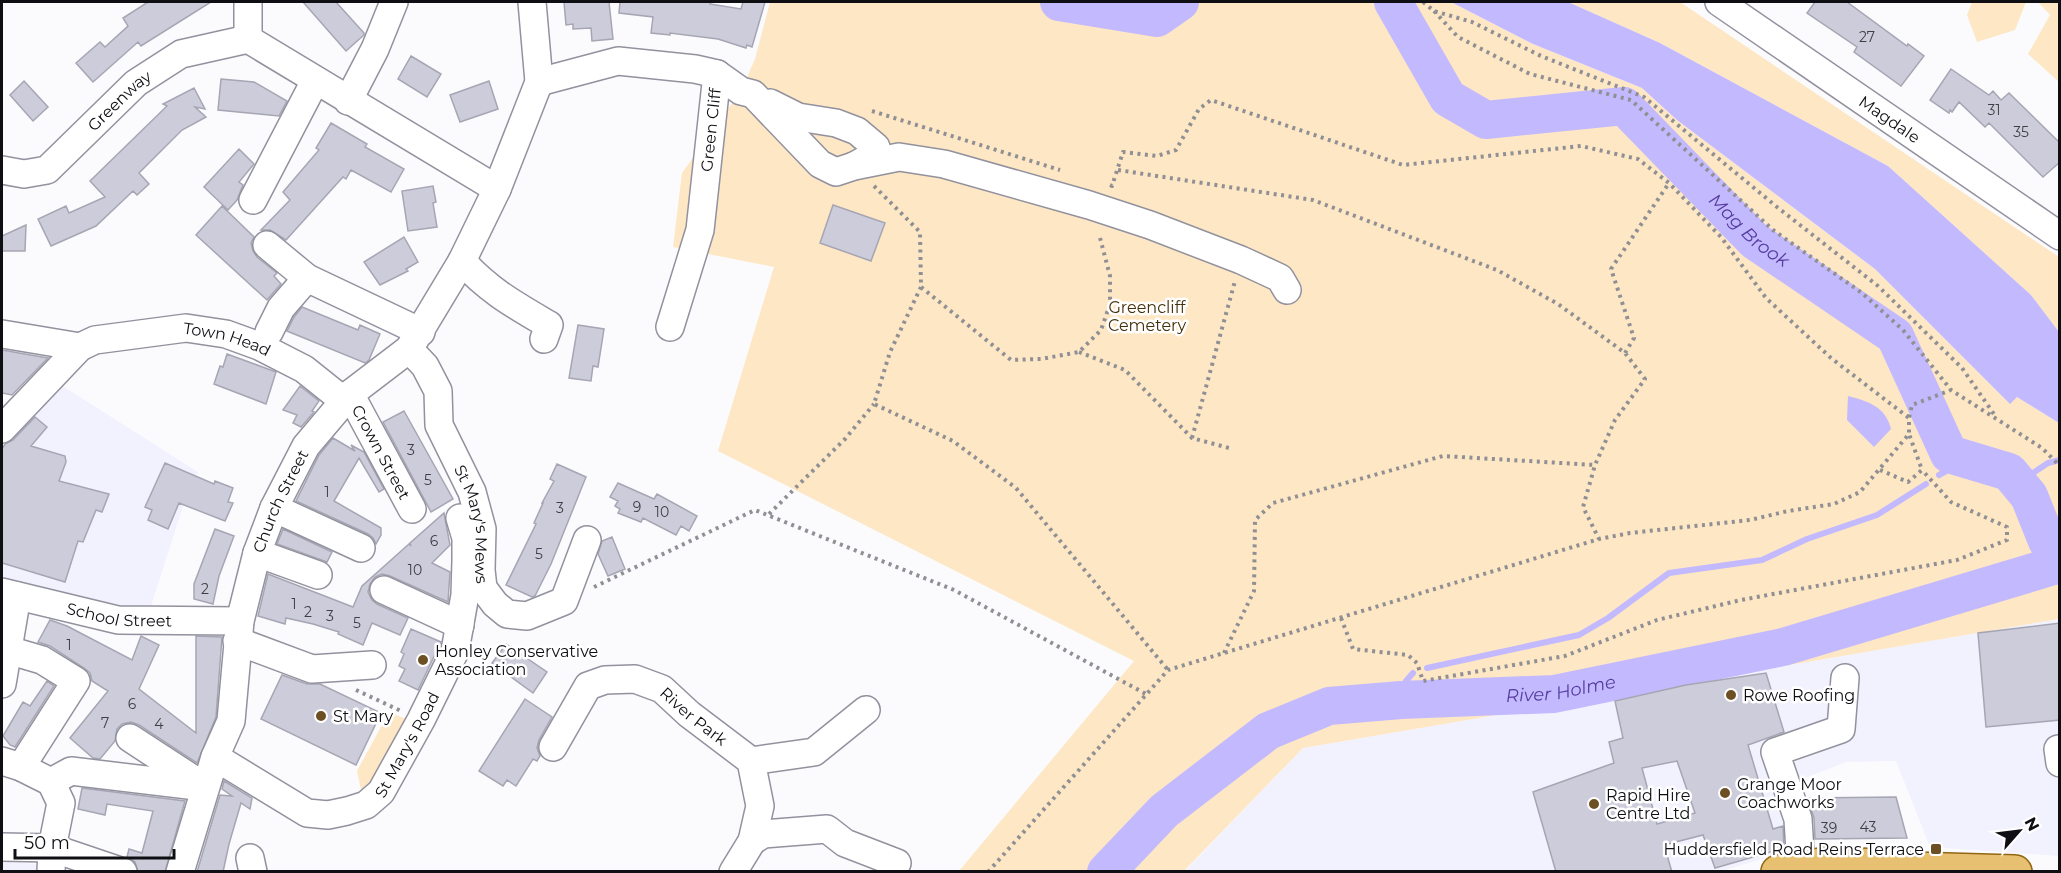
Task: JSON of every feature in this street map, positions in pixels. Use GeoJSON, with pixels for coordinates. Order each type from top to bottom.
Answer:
{"type":"FeatureCollection","features":[{"type":"Feature","properties":{"kind":"main road"},"geometry":{"type":"LineString","coordinates":[[1789,870],[1833,863],[1912,869],[2016,872]]}},
{"type":"Feature","properties":{"kind":"street"},"geometry":{"type":"LineString","coordinates":[[248,2],[248,39],[497,189],[539,82],[532,2]]}},
{"type":"Feature","properties":{"kind":"street"},"geometry":{"type":"LineString","coordinates":[[348,101],[375,49],[394,2]]}},
{"type":"Feature","properties":{"kind":"street","name":"Magdale"},"geometry":{"type":"LineString","coordinates":[[1719,2],[2060,236]]}},
{"type":"Feature","properties":{"kind":"street","name":"Greenway"},"geometry":{"type":"LineString","coordinates":[[2,170],[24,174],[47,170],[136,83],[145,77],[181,54],[248,39]]}},
{"type":"Feature","properties":{"kind":"street","name":"Green Cliff"},"geometry":{"type":"LineString","coordinates":[[539,82],[618,61],[695,69],[717,74],[700,230],[670,327]]}},
{"type":"Feature","properties":{"kind":"street"},"geometry":{"type":"LineString","coordinates":[[717,74],[741,91],[753,94],[798,117],[836,123],[857,131],[876,147],[872,156],[854,166]]}},
{"type":"Feature","properties":{"kind":"street"},"geometry":{"type":"LineString","coordinates":[[252,200],[315,81]]}},
{"type":"Feature","properties":{"kind":"street"},"geometry":{"type":"LineString","coordinates":[[753,94],[820,164],[836,172],[899,157],[1095,194],[1150,225],[1241,260],[1280,278],[1287,290]]}},
{"type":"Feature","properties":{"kind":"street","name":"Church Street"},"geometry":{"type":"LineString","coordinates":[[180,872],[215,757],[231,721],[239,631],[257,553],[274,508],[306,446],[347,398],[415,340],[462,261],[497,189]]}},
{"type":"Feature","properties":{"kind":"street"},"geometry":{"type":"LineString","coordinates":[[267,244],[307,278],[415,340]]}},
{"type":"Feature","properties":{"kind":"street"},"geometry":{"type":"LineString","coordinates":[[462,261],[476,277],[498,295],[549,325],[544,339]]}},
{"type":"Feature","properties":{"kind":"street"},"geometry":{"type":"LineString","coordinates":[[269,332],[281,308],[307,278]]}},
{"type":"Feature","properties":{"kind":"street","name":"Town Head"},"geometry":{"type":"LineString","coordinates":[[2,334],[88,344],[186,328],[226,334],[259,346],[304,369],[347,398]]}},
{"type":"Feature","properties":{"kind":"street","name":"St Mary's Mews"},"geometry":{"type":"LineString","coordinates":[[415,340],[438,391],[439,425],[472,492],[482,529],[483,588],[495,604],[507,614],[527,616],[564,601]]}},
{"type":"Feature","properties":{"kind":"street"},"geometry":{"type":"LineString","coordinates":[[2,429],[88,344]]}},
{"type":"Feature","properties":{"kind":"street","name":"Crown Street"},"geometry":{"type":"LineString","coordinates":[[347,398],[412,509]]}},
{"type":"Feature","properties":{"kind":"street"},"geometry":{"type":"LineString","coordinates":[[274,508],[361,548]]}},
{"type":"Feature","properties":{"kind":"street","name":"St Mary's Road"},"geometry":{"type":"LineString","coordinates":[[215,757],[307,813],[328,815],[366,805],[381,792],[421,720],[455,651],[465,595],[465,538],[460,518]]}},
{"type":"Feature","properties":{"kind":"street"},"geometry":{"type":"LineString","coordinates":[[564,601],[587,540]]}},
{"type":"Feature","properties":{"kind":"street"},"geometry":{"type":"LineString","coordinates":[[257,553],[318,575]]}},
{"type":"Feature","properties":{"kind":"street"},"geometry":{"type":"LineString","coordinates":[[384,590],[460,625]]}},
{"type":"Feature","properties":{"kind":"street"},"geometry":{"type":"LineString","coordinates":[[2,684],[8,650],[9,594]]}},
{"type":"Feature","properties":{"kind":"street","name":"School Street"},"geometry":{"type":"LineString","coordinates":[[9,594],[118,620],[239,631]]}},
{"type":"Feature","properties":{"kind":"street"},"geometry":{"type":"LineString","coordinates":[[239,631],[312,669],[372,665]]}},
{"type":"Feature","properties":{"kind":"street"},"geometry":{"type":"LineString","coordinates":[[8,650],[42,660],[76,681],[11,764],[51,782],[61,803],[51,860]]}},
{"type":"Feature","properties":{"kind":"street"},"geometry":{"type":"LineString","coordinates":[[1789,870],[1798,819],[1775,752],[1841,729],[1845,678]]}},
{"type":"Feature","properties":{"kind":"street","name":"River Park"},"geometry":{"type":"LineString","coordinates":[[553,747],[588,686],[605,680],[635,679],[662,689],[689,714],[751,761]]}},
{"type":"Feature","properties":{"kind":"street"},"geometry":{"type":"LineString","coordinates":[[733,872],[752,841],[760,806],[751,761],[814,752],[866,710]]}},
{"type":"Feature","properties":{"kind":"street"},"geometry":{"type":"LineString","coordinates":[[130,738],[205,787]]}},
{"type":"Feature","properties":{"kind":"street"},"geometry":{"type":"LineString","coordinates":[[51,782],[71,771],[205,787]]}},
{"type":"Feature","properties":{"kind":"street"},"geometry":{"type":"LineString","coordinates":[[752,841],[763,834],[827,829],[845,843],[897,863]]}},
{"type":"Feature","properties":{"kind":"street"},"geometry":{"type":"LineString","coordinates":[[2,847],[51,860],[123,872]]}},
{"type":"Feature","properties":{"kind":"path"},"geometry":{"type":"LineString","coordinates":[[1423,2],[1434,10],[1458,37],[1530,74],[1631,100],[1773,230],[1862,293],[1903,330],[1951,390],[2042,448],[2060,465]]}},
{"type":"Feature","properties":{"kind":"path"},"geometry":{"type":"LineString","coordinates":[[1434,10],[1472,22],[1541,56],[1644,97],[1777,207],[1878,286],[1962,368],[1998,420]]}},
{"type":"Feature","properties":{"kind":"path"},"geometry":{"type":"LineString","coordinates":[[1079,352],[1101,330],[1110,304],[1110,276],[1095,194],[1112,186],[1123,152],[1157,156],[1176,150],[1199,109],[1211,100],[1403,165],[1581,146],[1638,159],[1669,183],[1721,237],[1766,298],[1831,358],[1909,418]]}},
{"type":"Feature","properties":{"kind":"path"},"geometry":{"type":"LineString","coordinates":[[864,109],[1067,172]]}},
{"type":"Feature","properties":{"kind":"path"},"geometry":{"type":"LineString","coordinates":[[769,514],[845,439],[874,404],[890,352],[921,287],[920,232],[854,166]]}},
{"type":"Feature","properties":{"kind":"path"},"geometry":{"type":"LineString","coordinates":[[1118,170],[1313,200],[1497,270],[1558,304],[1626,353],[1644,379],[1616,420],[1595,465],[1583,507],[1599,539]]}},
{"type":"Feature","properties":{"kind":"path"},"geometry":{"type":"LineString","coordinates":[[1626,353],[1634,338],[1611,269],[1669,183]]}},
{"type":"Feature","properties":{"kind":"path"},"geometry":{"type":"LineString","coordinates":[[1192,438],[1241,260]]}},
{"type":"Feature","properties":{"kind":"path"},"geometry":{"type":"LineString","coordinates":[[921,287],[1011,360],[1041,359],[1079,352],[1125,370],[1192,438],[1229,448]]}},
{"type":"Feature","properties":{"kind":"path"},"geometry":{"type":"LineString","coordinates":[[1341,618],[1353,649],[1408,655],[1417,663],[1423,681],[1565,656],[1657,620],[1741,600],[1957,560],[2007,540],[2007,527],[1951,502],[1922,470],[1909,434],[1912,405],[1951,390]]}},
{"type":"Feature","properties":{"kind":"path"},"geometry":{"type":"LineString","coordinates":[[874,404],[953,441],[1016,488],[1168,670]]}},
{"type":"Feature","properties":{"kind":"path"},"geometry":{"type":"LineString","coordinates":[[988,872],[1168,670],[1599,539],[1630,533],[1750,520],[1834,504],[1860,492],[1909,434]]}},
{"type":"Feature","properties":{"kind":"path"},"geometry":{"type":"LineString","coordinates":[[1224,653],[1254,591],[1255,520],[1273,503],[1443,456],[1595,465]]}},
{"type":"Feature","properties":{"kind":"path"},"geometry":{"type":"LineString","coordinates":[[1880,470],[1908,482],[1922,470]]}},
{"type":"Feature","properties":{"kind":"path"},"geometry":{"type":"LineString","coordinates":[[564,601],[755,510],[954,590],[1146,694]]}},
{"type":"Feature","properties":{"kind":"shaded area"},"geometry":{"type":"Polygon","coordinates":[[[1451,2],[1568,2],[1660,43],[1888,166],[2031,295],[2059,332],[2059,423],[2017,397],[2010,404],[1875,269],[1677,120],[1642,88],[1533,44],[1451,2]]]}},
{"type":"Feature","properties":{"kind":"shaded area"},"geometry":{"type":"Polygon","coordinates":[[[58,383],[198,472],[185,500],[151,606],[99,607],[2,579],[2,446],[28,410],[58,383]]]}},
{"type":"Feature","properties":{"kind":"shaded area"},"geometry":{"type":"Polygon","coordinates":[[[1848,396],[1875,406],[1889,421],[1891,429],[1874,447],[1847,420],[1848,396]]]}},
{"type":"Feature","properties":{"kind":"shaded area"},"geometry":{"type":"Polygon","coordinates":[[[2059,619],[2059,856],[1930,847],[1896,761],[1846,762],[1802,779],[1805,846],[1722,871],[1184,872],[1303,748],[2059,619]]]}},
{"type":"Feature","properties":{"kind":"shaded area"},"geometry":{"type":"Polygon","coordinates":[[[2,861],[42,865],[48,871],[2,871],[2,861]]]}},
{"type":"Feature","properties":{"kind":"green space","name":"Greencliff Cemetery"},"geometry":{"type":"Polygon","coordinates":[[[770,2],[1131,2],[1141,7],[1149,2],[1451,2],[1533,44],[1642,88],[1677,120],[1875,269],[2009,403],[2017,397],[2059,423],[2059,619],[1303,748],[1184,871],[959,871],[1134,661],[718,451],[774,267],[673,247],[682,173],[741,91],[755,59],[770,2]]]}},
{"type":"Feature","properties":{"kind":"green space"},"geometry":{"type":"Polygon","coordinates":[[[1568,2],[1680,2],[2059,257],[2059,332],[2031,295],[1888,166],[1660,43],[1568,2]]]}},
{"type":"Feature","properties":{"kind":"green space"},"geometry":{"type":"Polygon","coordinates":[[[1972,2],[2026,2],[2015,30],[1977,42],[1967,15],[1972,2]]]}},
{"type":"Feature","properties":{"kind":"green space"},"geometry":{"type":"Polygon","coordinates":[[[2038,2],[2058,2],[2059,4],[2059,82],[2028,54],[2050,15],[2038,2]]]}},
{"type":"Feature","properties":{"kind":"green space"},"geometry":{"type":"Polygon","coordinates":[[[389,712],[406,719],[363,799],[357,771],[389,712]]]}},
{"type":"Feature","properties":{"kind":"building"},"geometry":{"type":"Polygon","coordinates":[[[148,2],[211,2],[141,46],[138,42],[93,82],[76,63],[100,42],[105,47],[128,26],[123,18],[148,2]]]}},
{"type":"Feature","properties":{"kind":"building"},"geometry":{"type":"Polygon","coordinates":[[[303,2],[336,2],[364,35],[346,51],[303,2]]]}},
{"type":"Feature","properties":{"kind":"building"},"geometry":{"type":"Polygon","coordinates":[[[564,2],[609,2],[613,39],[592,41],[591,28],[573,29],[573,24],[566,25],[564,2]]]}},
{"type":"Feature","properties":{"kind":"building"},"geometry":{"type":"Polygon","coordinates":[[[620,2],[711,2],[710,4],[741,9],[743,2],[765,2],[752,47],[747,45],[746,48],[718,39],[651,33],[653,17],[619,13],[620,2]]]}},
{"type":"Feature","properties":{"kind":"building"},"geometry":{"type":"Polygon","coordinates":[[[1815,2],[1847,2],[1924,56],[1901,86],[1854,52],[1857,47],[1807,13],[1815,2]]]}},
{"type":"Feature","properties":{"kind":"building"},"geometry":{"type":"Polygon","coordinates":[[[411,56],[441,74],[427,97],[398,79],[411,56]]]}},
{"type":"Feature","properties":{"kind":"building"},"geometry":{"type":"Polygon","coordinates":[[[1951,69],[1989,95],[1993,91],[2001,100],[2009,93],[2060,143],[2060,162],[2043,177],[1989,123],[1985,127],[1959,102],[1949,113],[1930,100],[1951,69]]]}},
{"type":"Feature","properties":{"kind":"building"},"geometry":{"type":"Polygon","coordinates":[[[221,79],[254,82],[287,101],[279,116],[218,110],[221,79]]]}},
{"type":"Feature","properties":{"kind":"building"},"geometry":{"type":"Polygon","coordinates":[[[24,81],[48,107],[33,121],[10,95],[24,81]]]}},
{"type":"Feature","properties":{"kind":"building"},"geometry":{"type":"Polygon","coordinates":[[[489,81],[498,109],[460,122],[450,95],[489,81]]]}},
{"type":"Feature","properties":{"kind":"building"},"geometry":{"type":"Polygon","coordinates":[[[194,88],[205,109],[195,107],[206,117],[182,130],[139,173],[149,184],[137,195],[133,191],[96,226],[51,246],[38,219],[66,206],[69,213],[105,197],[90,181],[167,106],[163,104],[194,88]]]}},
{"type":"Feature","properties":{"kind":"building"},"geometry":{"type":"Polygon","coordinates":[[[331,123],[367,144],[365,147],[404,169],[391,192],[351,170],[346,179],[343,177],[286,240],[270,230],[261,230],[290,200],[283,192],[319,150],[316,148],[331,123]]]}},
{"type":"Feature","properties":{"kind":"building"},"geometry":{"type":"Polygon","coordinates":[[[239,149],[254,164],[239,182],[243,185],[237,200],[228,210],[204,187],[239,149]]]}},
{"type":"Feature","properties":{"kind":"building"},"geometry":{"type":"Polygon","coordinates":[[[433,186],[437,227],[408,231],[402,191],[433,186]]]}},
{"type":"Feature","properties":{"kind":"building"},"geometry":{"type":"Polygon","coordinates":[[[833,205],[885,223],[871,261],[820,243],[833,205]]]}},
{"type":"Feature","properties":{"kind":"building"},"geometry":{"type":"Polygon","coordinates":[[[222,206],[254,237],[251,243],[257,257],[277,273],[274,276],[281,284],[267,300],[196,235],[222,206]]]}},
{"type":"Feature","properties":{"kind":"building"},"geometry":{"type":"Polygon","coordinates":[[[26,225],[25,251],[2,251],[2,236],[26,225]]]}},
{"type":"Feature","properties":{"kind":"building"},"geometry":{"type":"Polygon","coordinates":[[[404,237],[418,262],[406,269],[408,271],[380,285],[364,262],[404,237]]]}},
{"type":"Feature","properties":{"kind":"building"},"geometry":{"type":"Polygon","coordinates":[[[302,307],[358,330],[360,325],[380,334],[369,360],[365,363],[287,331],[302,307]]]}},
{"type":"Feature","properties":{"kind":"building"},"geometry":{"type":"Polygon","coordinates":[[[578,325],[604,329],[598,367],[593,366],[591,381],[569,378],[578,325]]]}},
{"type":"Feature","properties":{"kind":"building"},"geometry":{"type":"Polygon","coordinates":[[[2,350],[48,358],[12,395],[2,393],[2,350]]]}},
{"type":"Feature","properties":{"kind":"building"},"geometry":{"type":"Polygon","coordinates":[[[227,354],[276,372],[266,404],[214,384],[227,354]]]}},
{"type":"Feature","properties":{"kind":"building"},"geometry":{"type":"Polygon","coordinates":[[[300,386],[319,401],[312,411],[314,412],[301,427],[293,423],[297,415],[283,410],[300,386]]]}},
{"type":"Feature","properties":{"kind":"building"},"geometry":{"type":"Polygon","coordinates":[[[404,411],[453,499],[431,512],[383,422],[404,411]]]}},
{"type":"Feature","properties":{"kind":"building"},"geometry":{"type":"Polygon","coordinates":[[[35,417],[47,427],[31,446],[65,456],[66,462],[59,481],[109,494],[102,512],[96,510],[83,542],[78,541],[65,582],[2,563],[2,449],[35,417]]]}},
{"type":"Feature","properties":{"kind":"building"},"geometry":{"type":"Polygon","coordinates":[[[333,438],[355,451],[351,445],[364,452],[384,489],[379,492],[359,458],[334,501],[381,528],[381,535],[376,544],[368,534],[296,501],[319,455],[333,438]]]}},
{"type":"Feature","properties":{"kind":"building"},"geometry":{"type":"Polygon","coordinates":[[[165,463],[214,484],[215,481],[233,488],[228,502],[233,503],[225,521],[179,503],[168,529],[148,520],[152,510],[145,507],[165,463]]]}},
{"type":"Feature","properties":{"kind":"building"},"geometry":{"type":"Polygon","coordinates":[[[557,464],[586,477],[551,564],[535,596],[532,597],[506,585],[536,524],[534,523],[542,503],[554,481],[550,479],[557,464]]]}},
{"type":"Feature","properties":{"kind":"building"},"geometry":{"type":"Polygon","coordinates":[[[618,483],[654,499],[657,494],[697,516],[689,531],[681,526],[676,535],[643,518],[641,522],[618,513],[620,509],[615,506],[618,501],[610,497],[618,483]]]}},
{"type":"Feature","properties":{"kind":"building"},"geometry":{"type":"Polygon","coordinates":[[[444,513],[450,545],[432,563],[450,572],[448,602],[382,574],[375,577],[370,584],[368,592],[372,600],[408,618],[400,635],[372,623],[363,645],[338,634],[339,632],[313,624],[286,618],[285,624],[258,616],[268,574],[353,607],[362,586],[409,544],[411,546],[410,543],[444,513]]]}},
{"type":"Feature","properties":{"kind":"building"},"geometry":{"type":"Polygon","coordinates":[[[215,529],[234,536],[219,576],[213,604],[194,599],[194,584],[215,529]]]}},
{"type":"Feature","properties":{"kind":"building"},"geometry":{"type":"Polygon","coordinates":[[[283,529],[332,552],[327,562],[277,544],[283,529]]]}},
{"type":"Feature","properties":{"kind":"building"},"geometry":{"type":"Polygon","coordinates":[[[612,537],[625,569],[608,576],[598,554],[602,541],[612,537]]]}},
{"type":"Feature","properties":{"kind":"building"},"geometry":{"type":"Polygon","coordinates":[[[50,620],[67,626],[132,660],[141,636],[159,645],[139,689],[196,733],[196,636],[222,637],[216,717],[197,763],[131,722],[122,724],[117,729],[115,741],[100,759],[93,758],[70,738],[108,691],[92,681],[90,673],[84,668],[50,646],[38,642],[50,620]]]}},
{"type":"Feature","properties":{"kind":"building"},"geometry":{"type":"Polygon","coordinates":[[[2060,623],[2060,720],[1986,727],[1978,633],[2060,623]]]}},
{"type":"Feature","properties":{"kind":"building","name":"Honley Conservative Association"},"geometry":{"type":"Polygon","coordinates":[[[411,629],[441,642],[418,690],[399,681],[405,669],[399,666],[404,654],[401,652],[411,629]]]}},
{"type":"Feature","properties":{"kind":"building"},"geometry":{"type":"Polygon","coordinates":[[[506,644],[547,672],[533,693],[492,663],[506,644]]]}},
{"type":"Feature","properties":{"kind":"building"},"geometry":{"type":"Polygon","coordinates":[[[1766,673],[1784,732],[1748,745],[1773,829],[1783,826],[1784,848],[1715,868],[1703,835],[1664,845],[1672,872],[1556,872],[1533,792],[1614,763],[1609,742],[1623,738],[1615,701],[1686,685],[1766,673]],[[1677,761],[1642,768],[1657,824],[1695,813],[1677,761]]]}},
{"type":"Feature","properties":{"kind":"building","name":"St Mary"},"geometry":{"type":"Polygon","coordinates":[[[282,675],[307,684],[320,684],[381,713],[356,765],[261,719],[282,675]]]}},
{"type":"Feature","properties":{"kind":"building"},"geometry":{"type":"Polygon","coordinates":[[[47,681],[54,686],[15,747],[10,745],[3,736],[23,702],[30,706],[47,681]]]}},
{"type":"Feature","properties":{"kind":"building"},"geometry":{"type":"Polygon","coordinates":[[[525,699],[552,717],[539,740],[537,748],[540,756],[537,761],[533,759],[516,786],[507,780],[503,786],[479,771],[525,699]]]}},
{"type":"Feature","properties":{"kind":"building"},"geometry":{"type":"Polygon","coordinates":[[[224,781],[252,798],[250,809],[241,803],[223,872],[197,872],[220,795],[232,796],[222,789],[224,781]]]}},
{"type":"Feature","properties":{"kind":"building"},"geometry":{"type":"Polygon","coordinates":[[[82,788],[185,801],[165,872],[138,872],[135,862],[127,857],[129,849],[142,853],[153,811],[107,804],[105,815],[78,809],[82,788]]]}},
{"type":"Feature","properties":{"kind":"building"},"geometry":{"type":"Polygon","coordinates":[[[1896,797],[1907,838],[1815,839],[1814,818],[1807,798],[1896,797]]]}},
{"type":"Feature","properties":{"kind":"waterway","name":"Mag Brook"},"geometry":{"type":"LineString","coordinates":[[1059,2],[1157,18],[1180,2]]}},
{"type":"Feature","properties":{"kind":"waterway","name":"Mag Brook"},"geometry":{"type":"LineString","coordinates":[[1393,2],[1448,98],[1486,120],[1624,106],[1755,241],[1895,336],[1949,454],[2009,472],[2029,496],[2047,541],[2060,554]]}},
{"type":"Feature","properties":{"kind":"waterway"},"geometry":{"type":"LineString","coordinates":[[1939,475],[1968,459]]}},
{"type":"Feature","properties":{"kind":"waterway"},"geometry":{"type":"LineString","coordinates":[[2018,483],[2048,463],[2060,460]]}},
{"type":"Feature","properties":{"kind":"waterway"},"geometry":{"type":"LineString","coordinates":[[1427,668],[1579,635],[1608,618],[1669,573],[1762,560],[1807,539],[1877,515],[1926,484]]}},
{"type":"Feature","properties":{"kind":"waterway","name":"River Holme"},"geometry":{"type":"LineString","coordinates":[[1106,872],[1164,811],[1268,731],[1329,706],[1401,700],[1554,694],[1783,647],[2060,564]]}},
{"type":"Feature","properties":{"kind":"waterway"},"geometry":{"type":"LineString","coordinates":[[1401,700],[1406,681],[1413,673]]}},
{"type":"Feature","properties":{"kind":"place","name":"Honley Conservative Association"},"geometry":{"type":"Point","coordinates":[423,660]}},
{"type":"Feature","properties":{"kind":"place","name":"Rowe Roofing"},"geometry":{"type":"Point","coordinates":[1731,695]}},
{"type":"Feature","properties":{"kind":"place","name":"St Mary"},"geometry":{"type":"Point","coordinates":[321,716]}},
{"type":"Feature","properties":{"kind":"place","name":"Grange Moor Coachworks"},"geometry":{"type":"Point","coordinates":[1725,793]}},
{"type":"Feature","properties":{"kind":"place","name":"Rapid Hire Centre Ltd"},"geometry":{"type":"Point","coordinates":[1594,804]}},
{"type":"Feature","properties":{"kind":"place","name":"Huddersfield Road Reins Terrace"},"geometry":{"type":"Point","coordinates":[1936,849]}}]}
